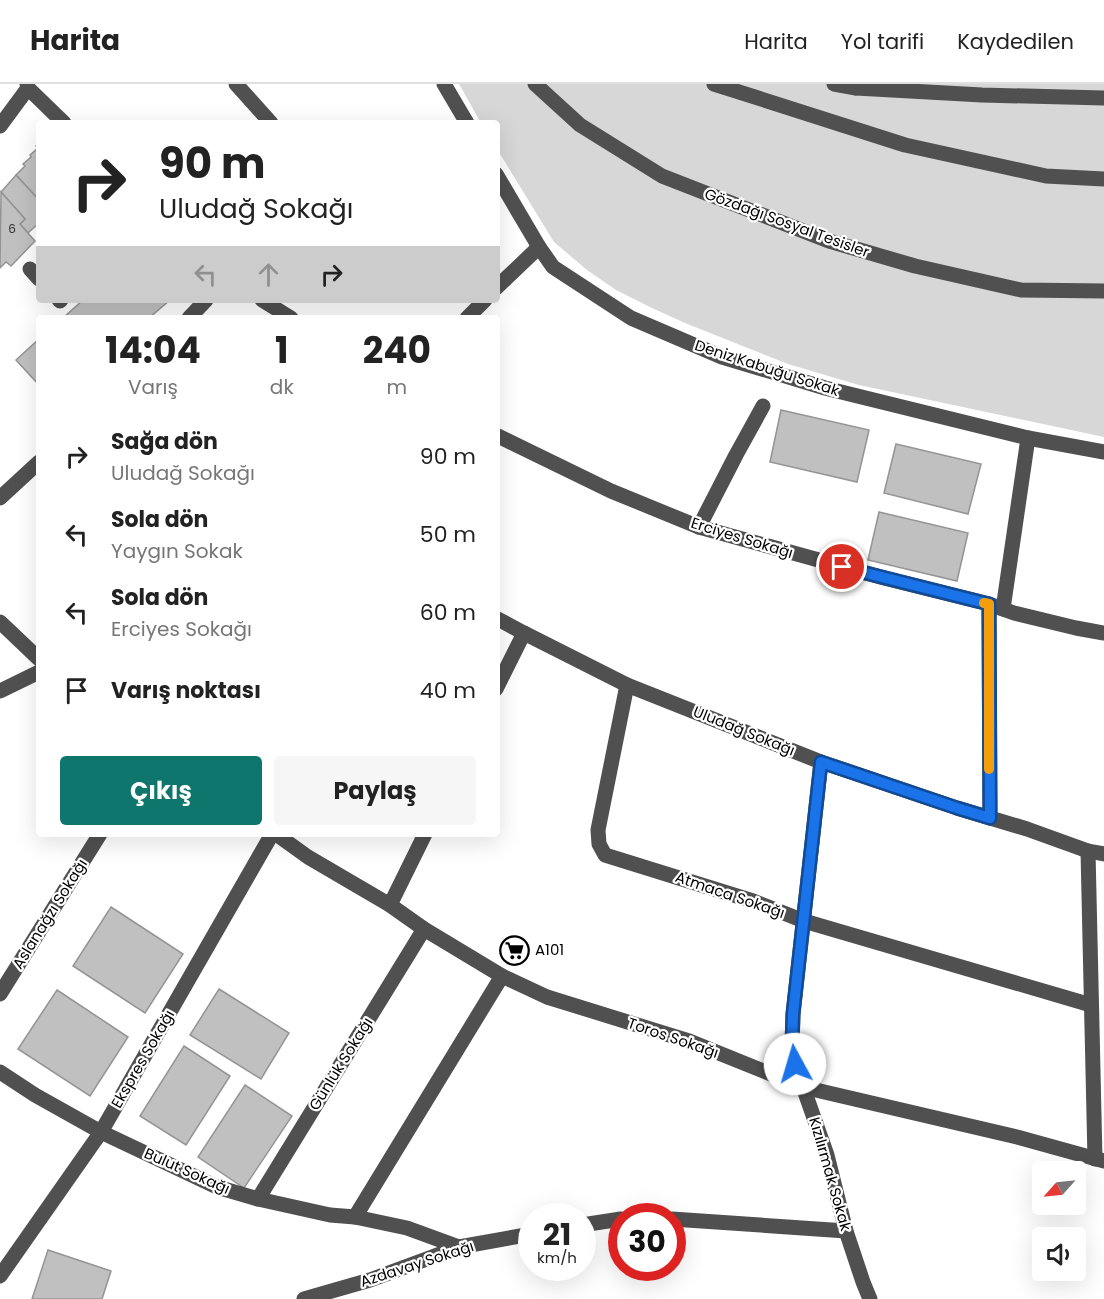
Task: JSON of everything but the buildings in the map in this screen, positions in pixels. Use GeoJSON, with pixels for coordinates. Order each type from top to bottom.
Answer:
{"type":"FeatureCollection","features":[{"type":"Feature","properties":{"kind":"street"},"geometry":{"type":"LineString","coordinates":[[236,84],[268,120]]}},
{"type":"Feature","properties":{"kind":"street"},"geometry":{"type":"LineString","coordinates":[[444,84],[465,120]]}},
{"type":"Feature","properties":{"kind":"street","name":"Gözdağı Sosyal Tesisler"},"geometry":{"type":"LineString","coordinates":[[535,84],[580,124],[662,176],[829,241],[915,266],[1021,291],[1104,291]]}},
{"type":"Feature","properties":{"kind":"street"},"geometry":{"type":"LineString","coordinates":[[714,84],[905,145],[1046,176],[1104,179]]}},
{"type":"Feature","properties":{"kind":"street"},"geometry":{"type":"LineString","coordinates":[[834,84],[982,95],[1104,98]]}},
{"type":"Feature","properties":{"kind":"street"},"geometry":{"type":"LineString","coordinates":[[0,126],[28,86],[61,120]]}},
{"type":"Feature","properties":{"kind":"street","name":"Deniz Kabuğu Sokak"},"geometry":{"type":"LineString","coordinates":[[500,181],[553,267],[631,318],[722,357],[825,388],[1028,438],[1104,452]]}},
{"type":"Feature","properties":{"kind":"street"},"geometry":{"type":"LineString","coordinates":[[500,284],[539,247]]}},
{"type":"Feature","properties":{"kind":"street"},"geometry":{"type":"LineString","coordinates":[[192,315],[203,303]]}},
{"type":"Feature","properties":{"kind":"street"},"geometry":{"type":"LineString","coordinates":[[267,303],[286,315]]}},
{"type":"Feature","properties":{"kind":"street"},"geometry":{"type":"LineString","coordinates":[[470,315],[482,303]]}},
{"type":"Feature","properties":{"kind":"street"},"geometry":{"type":"LineString","coordinates":[[699,526],[763,406]]}},
{"type":"Feature","properties":{"kind":"street","name":"Erciyes Sokağı"},"geometry":{"type":"LineString","coordinates":[[500,437],[611,490],[699,526],[884,578],[1076,628],[1104,633]]}},
{"type":"Feature","properties":{"kind":"street"},"geometry":{"type":"LineString","coordinates":[[990,818],[996,607],[1028,438]]}},
{"type":"Feature","properties":{"kind":"street"},"geometry":{"type":"LineString","coordinates":[[0,498],[36,465]]}},
{"type":"Feature","properties":{"kind":"street","name":"Uludağ Sokağı"},"geometry":{"type":"LineString","coordinates":[[500,620],[627,685],[821,762],[1088,851],[1104,854]]}},
{"type":"Feature","properties":{"kind":"street"},"geometry":{"type":"LineString","coordinates":[[0,622],[36,655]]}},
{"type":"Feature","properties":{"kind":"street"},"geometry":{"type":"LineString","coordinates":[[500,681],[524,633]]}},
{"type":"Feature","properties":{"kind":"street"},"geometry":{"type":"LineString","coordinates":[[0,691],[36,673]]}},
{"type":"Feature","properties":{"kind":"street","name":"Atmaca Sokağı"},"geometry":{"type":"LineString","coordinates":[[627,685],[598,830],[599,844],[605,855],[753,901],[804,921],[1091,1005]]}},
{"type":"Feature","properties":{"kind":"street","name":"Kızılırmak Sokak"},"geometry":{"type":"LineString","coordinates":[[821,762],[793,1014],[792,1045],[795,1064],[826,1155],[846,1231],[870,1299]]}},
{"type":"Feature","properties":{"kind":"street","name":"Aslanağzı Sokağı"},"geometry":{"type":"LineString","coordinates":[[0,994],[98,837]]}},
{"type":"Feature","properties":{"kind":"street","name":"Ekspres Sokağı"},"geometry":{"type":"LineString","coordinates":[[0,1276],[101,1132],[272,837]]}},
{"type":"Feature","properties":{"kind":"street","name":"Toros Sokağı"},"geometry":{"type":"LineString","coordinates":[[278,837],[502,976],[547,997],[689,1041],[803,1087],[1017,1137],[1100,1160]]}},
{"type":"Feature","properties":{"kind":"street"},"geometry":{"type":"LineString","coordinates":[[390,906],[424,837]]}},
{"type":"Feature","properties":{"kind":"street"},"geometry":{"type":"LineString","coordinates":[[1088,851],[1091,1005],[1100,1160]]}},
{"type":"Feature","properties":{"kind":"street","name":"Günlük Sokağı"},"geometry":{"type":"LineString","coordinates":[[258,1199],[424,929]]}},
{"type":"Feature","properties":{"kind":"street"},"geometry":{"type":"LineString","coordinates":[[355,1217],[502,976]]}},
{"type":"Feature","properties":{"kind":"street","name":"Bulut Sokağı"},"geometry":{"type":"LineString","coordinates":[[0,1072],[35,1095],[101,1132],[217,1188],[330,1215],[355,1217],[407,1228],[459,1247]]}},
{"type":"Feature","properties":{"kind":"street"},"geometry":{"type":"LineString","coordinates":[[686,1220],[846,1231]]}},
{"type":"Feature","properties":{"kind":"street","name":"Azdavay Sokağı"},"geometry":{"type":"LineString","coordinates":[[304,1299],[370,1280],[459,1247],[518,1236]]}},
{"type":"Feature","properties":{"kind":"shaded area"},"geometry":{"type":"Polygon","coordinates":[[[459,84],[1104,84],[1104,437],[859,385],[788,364],[685,323],[616,290],[587,270],[554,242],[500,154],[500,120],[479,120],[459,84]]]}},
{"type":"Feature","properties":{"kind":"slow traffic"},"geometry":{"type":"LineString","coordinates":[[984,603],[989,604],[989,769]]}},
{"type":"Feature","properties":{"kind":"place","name":"A101"},"geometry":{"type":"Point","coordinates":[514,950]}},
{"type":"Feature","properties":{"kind":"route"},"geometry":{"type":"LineString","coordinates":[[795,1064],[792,1045],[793,1014],[821,762],[990,818],[989,604],[842,567]]}}]}
